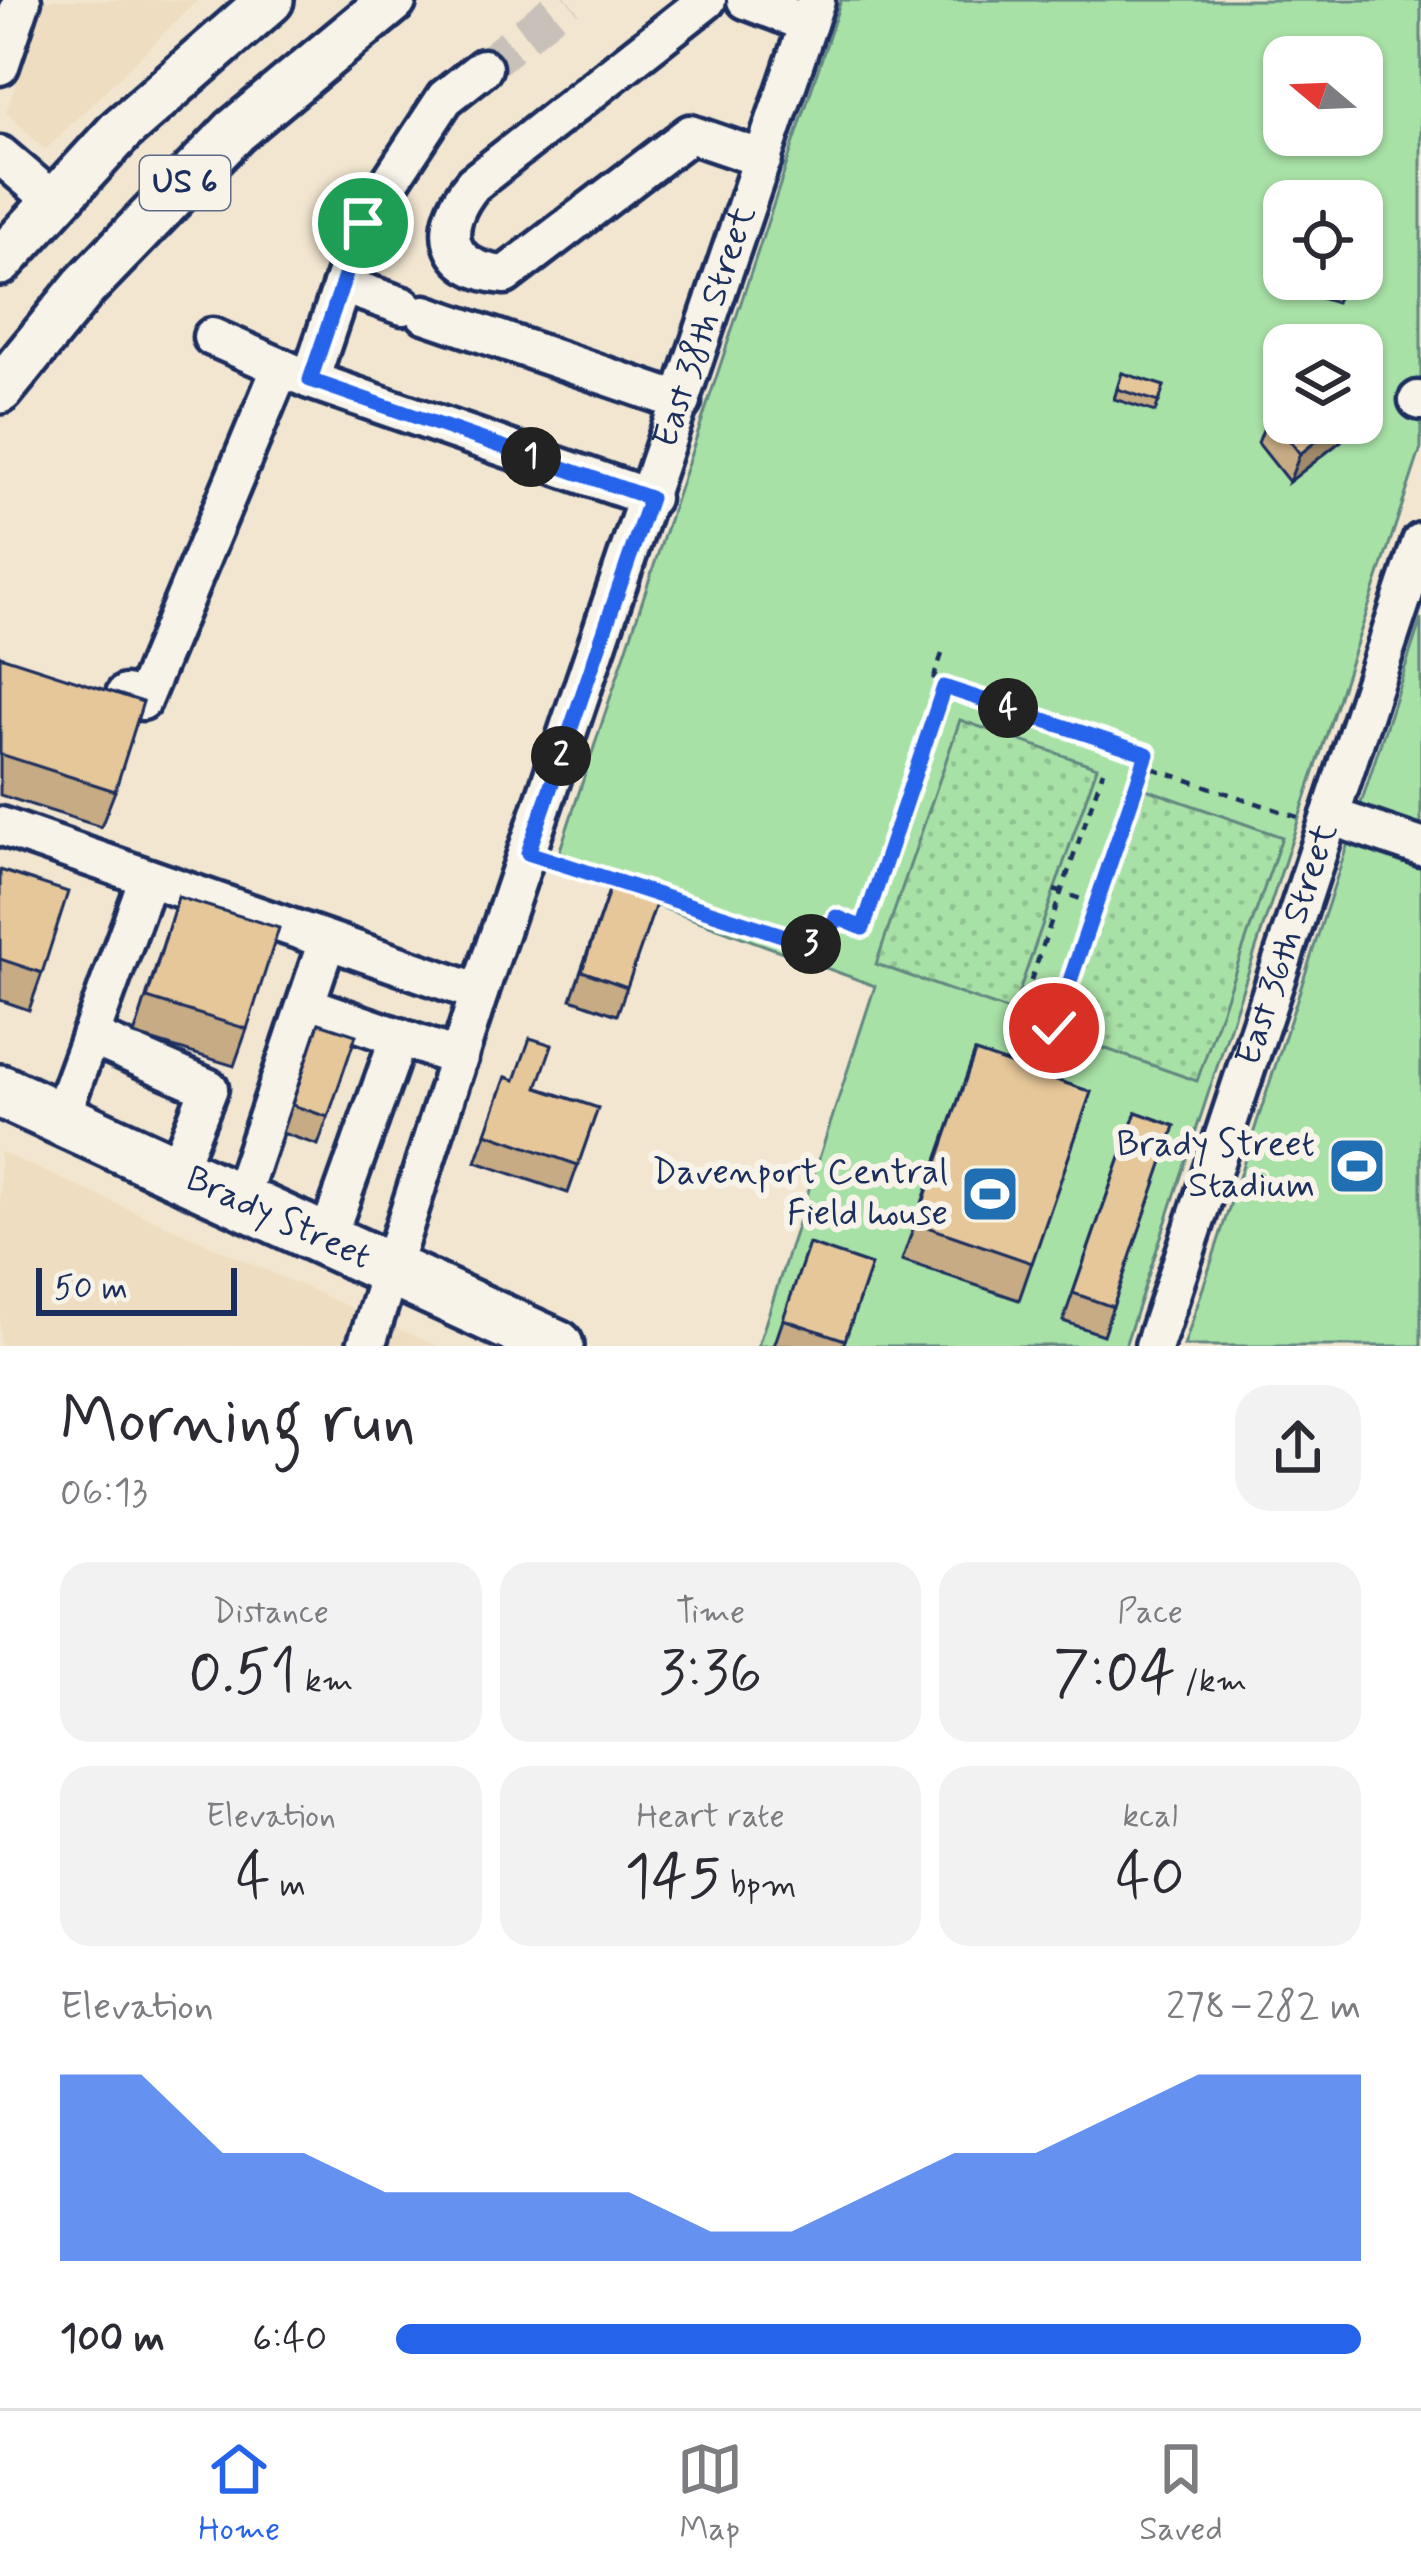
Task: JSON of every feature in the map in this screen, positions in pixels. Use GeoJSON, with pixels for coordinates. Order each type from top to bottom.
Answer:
{"type":"FeatureCollection","features":[{"type":"Feature","properties":{"kind":"highway","name":"Brady Street"},"geometry":{"type":"LineString","coordinates":[[0,1091],[557,1346]]}},
{"type":"Feature","properties":{"kind":"main road","name":"US 6"},"geometry":{"type":"LineString","coordinates":[[0,262],[121,130],[270,0]]}},
{"type":"Feature","properties":{"kind":"main road","name":"US 6"},"geometry":{"type":"LineString","coordinates":[[0,390],[84,287],[236,131],[393,0]]}},
{"type":"Feature","properties":{"kind":"street"},"geometry":{"type":"LineString","coordinates":[[0,66],[22,0]]}},
{"type":"Feature","properties":{"kind":"street"},"geometry":{"type":"LineString","coordinates":[[707,0],[473,184],[454,206],[450,232],[458,254],[480,273],[505,274],[690,134],[763,159]]}},
{"type":"Feature","properties":{"kind":"street"},"geometry":{"type":"LineString","coordinates":[[746,0],[812,12]]}},
{"type":"Feature","properties":{"kind":"street","name":"East 38th Street"},"geometry":{"type":"LineString","coordinates":[[366,1346],[479,993],[812,12]]}},
{"type":"Feature","properties":{"kind":"street"},"geometry":{"type":"LineString","coordinates":[[125,694],[142,701],[296,373],[342,286],[363,223],[445,98],[483,68]]}},
{"type":"Feature","properties":{"kind":"street"},"geometry":{"type":"LineString","coordinates":[[0,155],[55,202]]}},
{"type":"Feature","properties":{"kind":"street"},"geometry":{"type":"LineString","coordinates":[[342,286],[682,402]]}},
{"type":"Feature","properties":{"kind":"street"},"geometry":{"type":"LineString","coordinates":[[212,337],[296,373],[650,498]]}},
{"type":"Feature","properties":{"kind":"street","name":"East 36th Street"},"geometry":{"type":"LineString","coordinates":[[1154,1346],[1421,542]]}},
{"type":"Feature","properties":{"kind":"street"},"geometry":{"type":"LineString","coordinates":[[1328,822],[1421,848]]}},
{"type":"Feature","properties":{"kind":"street"},"geometry":{"type":"LineString","coordinates":[[0,826],[479,993]]}},
{"type":"Feature","properties":{"kind":"street"},"geometry":{"type":"LineString","coordinates":[[60,1118],[148,878]]}},
{"type":"Feature","properties":{"kind":"street"},"geometry":{"type":"LineString","coordinates":[[239,1201],[327,941]]}},
{"type":"Feature","properties":{"kind":"street"},"geometry":{"type":"LineString","coordinates":[[306,1004],[458,1058]]}},
{"type":"Feature","properties":{"kind":"street"},"geometry":{"type":"LineString","coordinates":[[90,1036],[209,1088],[176,1172]]}},
{"type":"Feature","properties":{"kind":"street"},"geometry":{"type":"LineString","coordinates":[[326,1241],[399,1037]]}},
{"type":"Feature","properties":{"kind":"path"},"geometry":{"type":"LineString","coordinates":[[942,653],[932,683],[1147,754],[1054,1028]]}},
{"type":"Feature","properties":{"kind":"path"},"geometry":{"type":"LineString","coordinates":[[528,853],[825,949],[836,917],[863,928],[944,687]]}},
{"type":"Feature","properties":{"kind":"path"},"geometry":{"type":"LineString","coordinates":[[1143,765],[1328,822]]}},
{"type":"Feature","properties":{"kind":"path"},"geometry":{"type":"LineString","coordinates":[[1018,1016],[1103,771]]}},
{"type":"Feature","properties":{"kind":"path"},"geometry":{"type":"LineString","coordinates":[[1058,891],[1105,907]]}},
{"type":"Feature","properties":{"kind":"shaded area"},"geometry":{"type":"Polygon","coordinates":[[[45,0],[198,0],[45,150],[6,112],[45,0]]]}},
{"type":"Feature","properties":{"kind":"shaded area"},"geometry":{"type":"Polygon","coordinates":[[[0,1152],[437,1346],[0,1346],[0,1152]]]}},
{"type":"Feature","properties":{"kind":"green space"},"geometry":{"type":"Polygon","coordinates":[[[841,0],[1421,0],[1421,448],[1125,1346],[758,1346],[875,986],[554,868],[841,0]]]}},
{"type":"Feature","properties":{"kind":"green space"},"geometry":{"type":"Polygon","coordinates":[[[1421,619],[1421,1346],[1184,1346],[1421,619]]]}},
{"type":"Feature","properties":{"kind":"green space"},"geometry":{"type":"Polygon","coordinates":[[[960,720],[1097,767],[1012,1012],[876,964],[960,720]]]}},
{"type":"Feature","properties":{"kind":"green space"},"geometry":{"type":"Polygon","coordinates":[[[1146,789],[1282,837],[1197,1081],[1061,1033],[1146,789]]]}},
{"type":"Feature","properties":{"kind":"building"},"geometry":{"type":"Polygon","coordinates":[[[1122,373],[1164,386],[1159,402],[1117,389],[1122,373]]]}},
{"type":"Feature","properties":{"kind":"building"},"geometry":{"type":"Polygon","coordinates":[[[1292,444],[1313,444],[1300,454],[1292,444]]]}},
{"type":"Feature","properties":{"kind":"building"},"geometry":{"type":"Polygon","coordinates":[[[0,656],[143,702],[115,791],[0,754],[0,656]]]}},
{"type":"Feature","properties":{"kind":"building"},"geometry":{"type":"Polygon","coordinates":[[[0,870],[68,892],[42,973],[0,959],[0,870]]]}},
{"type":"Feature","properties":{"kind":"building"},"geometry":{"type":"Polygon","coordinates":[[[612,882],[658,898],[627,987],[582,971],[612,882]]]}},
{"type":"Feature","properties":{"kind":"building"},"geometry":{"type":"Polygon","coordinates":[[[178,897],[279,928],[247,1029],[147,998],[178,897]]]}},
{"type":"Feature","properties":{"kind":"building"},"geometry":{"type":"Polygon","coordinates":[[[319,1023],[356,1035],[328,1117],[292,1105],[319,1023]]]}},
{"type":"Feature","properties":{"kind":"building"},"geometry":{"type":"Polygon","coordinates":[[[530,1038],[552,1045],[537,1088],[598,1108],[578,1165],[486,1133],[506,1077],[515,1080],[530,1038]]]}},
{"type":"Feature","properties":{"kind":"building","name":"Davenport Central Field house"},"geometry":{"type":"Polygon","coordinates":[[[975,1052],[1091,1092],[1032,1263],[916,1223],[975,1052]]]}},
{"type":"Feature","properties":{"kind":"building"},"geometry":{"type":"Polygon","coordinates":[[[1136,1112],[1175,1126],[1113,1307],[1073,1293],[1136,1112]]]}},
{"type":"Feature","properties":{"kind":"building"},"geometry":{"type":"Polygon","coordinates":[[[809,1244],[871,1265],[845,1340],[783,1319],[809,1244]]]}},
{"type":"Feature","properties":{"kind":"tunnel"},"geometry":{"type":"LineString","coordinates":[[483,68],[568,0]]}},
{"type":"Feature","properties":{"kind":"place","name":"Brady Street Stadium"},"geometry":{"type":"Point","coordinates":[1357,1166]}},
{"type":"Feature","properties":{"kind":"place","name":"Davenport Central Field house"},"geometry":{"type":"Point","coordinates":[990,1194]}},
{"type":"Feature","properties":{"kind":"route"},"geometry":{"type":"LineString","coordinates":[[363,223],[310,380],[650,498],[528,853],[825,949],[836,917],[863,928],[944,687],[1147,754],[1054,1028]]}}]}
